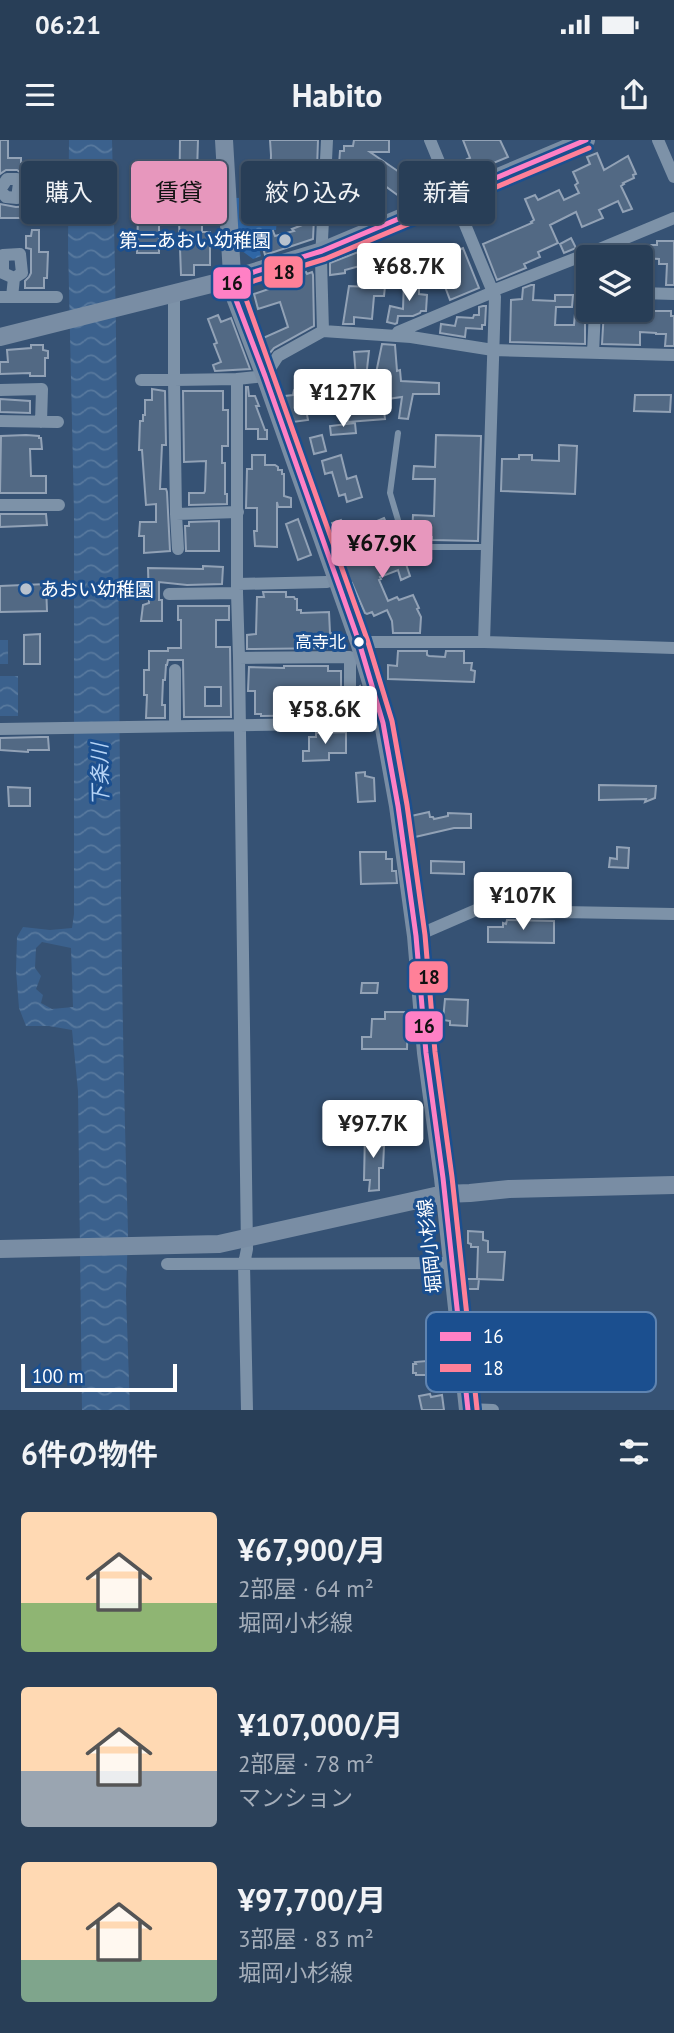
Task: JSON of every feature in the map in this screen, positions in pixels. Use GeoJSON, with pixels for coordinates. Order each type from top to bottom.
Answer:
{"type":"FeatureCollection","features":[{"type":"Feature","properties":{"kind":"street","name":"堀岡小杉線"},"geometry":{"type":"LineString","coordinates":[[224,140],[233,292],[359,642],[383,723],[398,806],[416,936],[426,1053],[457,1312]]}},
{"type":"Feature","properties":{"kind":"street"},"geometry":{"type":"LineString","coordinates":[[323,331],[321,260],[327,140]]}},
{"type":"Feature","properties":{"kind":"street"},"geometry":{"type":"LineString","coordinates":[[430,140],[439,161]]}},
{"type":"Feature","properties":{"kind":"street"},"geometry":{"type":"LineString","coordinates":[[495,178],[586,140]]}},
{"type":"Feature","properties":{"kind":"street"},"geometry":{"type":"LineString","coordinates":[[658,140],[674,177]]}},
{"type":"Feature","properties":{"kind":"street"},"geometry":{"type":"LineString","coordinates":[[615,245],[674,218]]}},
{"type":"Feature","properties":{"kind":"street"},"geometry":{"type":"LineString","coordinates":[[0,337],[231,279],[323,251],[399,219]]}},
{"type":"Feature","properties":{"kind":"street"},"geometry":{"type":"LineString","coordinates":[[465,224],[495,297],[484,642]]}},
{"type":"Feature","properties":{"kind":"street"},"geometry":{"type":"LineString","coordinates":[[395,336],[398,331],[492,291],[576,261]]}},
{"type":"Feature","properties":{"kind":"street"},"geometry":{"type":"LineString","coordinates":[[14,278],[6,297],[57,297]]}},
{"type":"Feature","properties":{"kind":"street"},"geometry":{"type":"LineString","coordinates":[[174,293],[178,549]]}},
{"type":"Feature","properties":{"kind":"street"},"geometry":{"type":"LineString","coordinates":[[653,293],[674,294]]}},
{"type":"Feature","properties":{"kind":"street"},"geometry":{"type":"LineString","coordinates":[[593,353],[595,322]]}},
{"type":"Feature","properties":{"kind":"street"},"geometry":{"type":"LineString","coordinates":[[141,380],[265,376],[278,356],[323,331],[395,336],[493,350],[674,355]]}},
{"type":"Feature","properties":{"kind":"street"},"geometry":{"type":"LineString","coordinates":[[237,379],[247,1410]]}},
{"type":"Feature","properties":{"kind":"street"},"geometry":{"type":"LineString","coordinates":[[0,390],[42,389],[41,422]]}},
{"type":"Feature","properties":{"kind":"street"},"geometry":{"type":"LineString","coordinates":[[0,421],[58,422]]}},
{"type":"Feature","properties":{"kind":"street"},"geometry":{"type":"LineString","coordinates":[[0,505],[59,505]]}},
{"type":"Feature","properties":{"kind":"street"},"geometry":{"type":"LineString","coordinates":[[176,514],[238,512]]}},
{"type":"Feature","properties":{"kind":"street"},"geometry":{"type":"LineString","coordinates":[[169,594],[327,582]]}},
{"type":"Feature","properties":{"kind":"street"},"geometry":{"type":"LineString","coordinates":[[359,642],[484,642],[674,648]]}},
{"type":"Feature","properties":{"kind":"street"},"geometry":{"type":"LineString","coordinates":[[239,659],[350,657],[350,723]]}},
{"type":"Feature","properties":{"kind":"street"},"geometry":{"type":"LineString","coordinates":[[175,670],[175,725]]}},
{"type":"Feature","properties":{"kind":"street"},"geometry":{"type":"LineString","coordinates":[[0,729],[383,723]]}},
{"type":"Feature","properties":{"kind":"street"},"geometry":{"type":"LineString","coordinates":[[416,936],[476,910],[674,915]]}},
{"type":"Feature","properties":{"kind":"street"},"geometry":{"type":"LineString","coordinates":[[0,1249],[203,1246],[246,1240],[444,1194],[509,1189],[674,1185]]}},
{"type":"Feature","properties":{"kind":"street"},"geometry":{"type":"LineString","coordinates":[[167,1264],[452,1263]]}},
{"type":"Feature","properties":{"kind":"street","name":"堀岡小杉線"},"geometry":{"type":"LineString","coordinates":[[466,1392],[468,1410]]}},
{"type":"Feature","properties":{"kind":"street"},"geometry":{"type":"LineString","coordinates":[[468,1410],[493,1410]]}},
{"type":"Feature","properties":{"kind":"lane"},"geometry":{"type":"LineString","coordinates":[[398,433],[390,493],[406,547],[487,547]]}},
{"type":"Feature","properties":{"kind":"green space"},"geometry":{"type":"Polygon","coordinates":[[[235,198],[241,198],[241,224],[277,224],[276,230],[255,232],[261,256],[253,259],[238,248],[235,198]]]}},
{"type":"Feature","properties":{"kind":"water"},"geometry":{"type":"Polygon","coordinates":[[[69,140],[112,140],[112,161],[69,161],[69,140]]]}},
{"type":"Feature","properties":{"kind":"water","name":"下条川"},"geometry":{"type":"Polygon","coordinates":[[[68,224],[114,224],[122,958],[128,1231],[126,1294],[130,1410],[82,1410],[78,1091],[72,1030],[26,1026],[19,1008],[16,971],[17,937],[23,927],[50,930],[72,928],[74,914],[74,512],[68,224]],[[42,942],[36,948],[35,968],[41,976],[36,989],[43,995],[41,1003],[52,1009],[73,1007],[71,948],[42,942]]]}},
{"type":"Feature","properties":{"kind":"water"},"geometry":{"type":"Polygon","coordinates":[[[0,640],[8,640],[8,664],[0,664],[0,640]]]}},
{"type":"Feature","properties":{"kind":"water"},"geometry":{"type":"Polygon","coordinates":[[[0,676],[18,676],[18,716],[0,716],[0,676]]]}},
{"type":"Feature","properties":{"kind":"building"},"geometry":{"type":"Polygon","coordinates":[[[0,140],[8,140],[8,158],[21,158],[21,173],[17,170],[6,170],[0,174],[0,140]]]}},
{"type":"Feature","properties":{"kind":"building"},"geometry":{"type":"Polygon","coordinates":[[[180,140],[198,140],[197,161],[180,161],[180,140]]]}},
{"type":"Feature","properties":{"kind":"building"},"geometry":{"type":"Polygon","coordinates":[[[270,140],[318,140],[317,161],[271,161],[270,140]]]}},
{"type":"Feature","properties":{"kind":"building"},"geometry":{"type":"Polygon","coordinates":[[[354,140],[389,140],[389,152],[370,152],[383,161],[339,161],[340,151],[344,151],[344,146],[353,146],[354,140]]]}},
{"type":"Feature","properties":{"kind":"building"},"geometry":{"type":"Polygon","coordinates":[[[463,140],[500,140],[508,157],[495,162],[468,161],[470,158],[463,140]]]}},
{"type":"Feature","properties":{"kind":"building"},"geometry":{"type":"Polygon","coordinates":[[[597,153],[604,170],[628,156],[636,174],[621,186],[632,209],[623,212],[618,201],[599,210],[603,218],[582,227],[576,212],[550,225],[558,243],[538,252],[540,257],[524,264],[526,268],[497,280],[483,244],[532,223],[534,220],[525,199],[535,195],[538,200],[559,190],[564,200],[579,193],[573,172],[590,164],[587,157],[597,153]]]}},
{"type":"Feature","properties":{"kind":"building"},"geometry":{"type":"Polygon","coordinates":[[[385,162],[399,172],[399,196],[385,186],[385,162]]]}},
{"type":"Feature","properties":{"kind":"building"},"geometry":{"type":"Polygon","coordinates":[[[0,204],[21,207],[21,218],[0,218],[0,204]]]}},
{"type":"Feature","properties":{"kind":"building"},"geometry":{"type":"Polygon","coordinates":[[[138,224],[159,224],[159,253],[137,253],[138,224]]]}},
{"type":"Feature","properties":{"kind":"building"},"geometry":{"type":"Polygon","coordinates":[[[179,224],[202,224],[202,232],[210,232],[210,265],[194,265],[194,275],[181,275],[179,224]]]}},
{"type":"Feature","properties":{"kind":"building"},"geometry":{"type":"Polygon","coordinates":[[[314,224],[313,239],[265,255],[260,237],[263,234],[273,231],[275,236],[294,231],[292,229],[314,224]]]}},
{"type":"Feature","properties":{"kind":"building"},"geometry":{"type":"Polygon","coordinates":[[[32,230],[39,230],[39,252],[48,252],[44,288],[25,288],[25,281],[31,273],[31,249],[26,248],[26,236],[31,236],[32,230]]]}},
{"type":"Feature","properties":{"kind":"building"},"geometry":{"type":"Polygon","coordinates":[[[571,238],[576,248],[564,253],[560,244],[571,238]]]}},
{"type":"Feature","properties":{"kind":"building"},"geometry":{"type":"Polygon","coordinates":[[[657,241],[674,241],[674,285],[666,285],[667,264],[659,264],[659,259],[653,259],[653,245],[657,245],[657,241]]]}},
{"type":"Feature","properties":{"kind":"building"},"geometry":{"type":"Polygon","coordinates":[[[366,246],[390,246],[384,296],[374,296],[372,319],[354,317],[354,324],[343,324],[349,286],[367,287],[367,264],[345,270],[345,273],[330,275],[330,263],[366,249],[366,246]]]}},
{"type":"Feature","properties":{"kind":"building"},"geometry":{"type":"Polygon","coordinates":[[[463,248],[479,288],[450,300],[435,260],[463,248]]]}},
{"type":"Feature","properties":{"kind":"building"},"geometry":{"type":"Polygon","coordinates":[[[312,272],[313,275],[314,326],[274,348],[269,354],[263,338],[288,327],[280,302],[258,309],[254,294],[298,279],[297,275],[312,272]]]}},
{"type":"Feature","properties":{"kind":"building"},"geometry":{"type":"Polygon","coordinates":[[[404,280],[412,280],[412,287],[419,287],[419,294],[427,295],[426,311],[413,316],[398,316],[395,324],[387,322],[390,306],[403,309],[404,280]]]}},
{"type":"Feature","properties":{"kind":"building"},"geometry":{"type":"Polygon","coordinates":[[[534,285],[533,300],[555,301],[555,295],[573,295],[572,307],[556,307],[555,325],[574,325],[576,302],[576,322],[585,322],[585,344],[510,342],[511,300],[522,299],[523,288],[534,285]]]}},
{"type":"Feature","properties":{"kind":"building"},"geometry":{"type":"Polygon","coordinates":[[[653,302],[654,311],[671,311],[671,316],[674,316],[674,346],[665,346],[666,334],[640,332],[640,345],[602,344],[603,322],[653,322],[653,302]]]}},
{"type":"Feature","properties":{"kind":"building"},"geometry":{"type":"Polygon","coordinates":[[[486,306],[485,325],[482,325],[482,329],[466,328],[465,337],[440,333],[441,324],[455,326],[457,317],[473,318],[474,315],[479,315],[479,307],[486,306]]]}},
{"type":"Feature","properties":{"kind":"building"},"geometry":{"type":"Polygon","coordinates":[[[218,315],[221,322],[231,318],[250,369],[215,371],[213,365],[221,362],[208,319],[218,315]]]}},
{"type":"Feature","properties":{"kind":"building"},"geometry":{"type":"Polygon","coordinates":[[[382,344],[395,345],[397,371],[400,370],[401,381],[439,383],[439,394],[413,394],[408,419],[399,418],[402,397],[387,399],[386,372],[376,373],[382,344]]]}},
{"type":"Feature","properties":{"kind":"building"},"geometry":{"type":"Polygon","coordinates":[[[31,345],[43,345],[43,350],[48,351],[48,358],[45,358],[45,376],[30,376],[30,373],[0,374],[0,362],[8,362],[7,350],[31,348],[31,345]]]}},
{"type":"Feature","properties":{"kind":"building"},"geometry":{"type":"Polygon","coordinates":[[[369,351],[366,378],[356,378],[354,352],[369,351]]]}},
{"type":"Feature","properties":{"kind":"building"},"geometry":{"type":"Polygon","coordinates":[[[246,387],[249,396],[255,396],[259,406],[256,406],[267,430],[267,439],[258,439],[258,429],[246,429],[246,387]]]}},
{"type":"Feature","properties":{"kind":"building"},"geometry":{"type":"Polygon","coordinates":[[[305,388],[308,420],[293,422],[284,396],[293,395],[294,390],[305,388]]]}},
{"type":"Feature","properties":{"kind":"building"},"geometry":{"type":"Polygon","coordinates":[[[152,389],[165,391],[166,445],[162,445],[160,489],[166,489],[167,492],[170,551],[144,553],[144,536],[139,536],[140,522],[156,522],[156,504],[146,505],[142,450],[139,450],[140,421],[143,421],[145,415],[145,400],[152,400],[152,389]]]}},
{"type":"Feature","properties":{"kind":"building"},"geometry":{"type":"Polygon","coordinates":[[[183,391],[223,391],[223,410],[228,410],[228,446],[222,446],[227,504],[189,505],[189,493],[205,491],[206,461],[184,462],[183,391]]]}},
{"type":"Feature","properties":{"kind":"building"},"geometry":{"type":"Polygon","coordinates":[[[382,392],[385,419],[348,422],[346,397],[382,392]]]}},
{"type":"Feature","properties":{"kind":"building"},"geometry":{"type":"Polygon","coordinates":[[[635,395],[671,395],[670,412],[634,411],[635,395]]]}},
{"type":"Feature","properties":{"kind":"building"},"geometry":{"type":"Polygon","coordinates":[[[0,399],[30,401],[30,413],[0,412],[0,399]]]}},
{"type":"Feature","properties":{"kind":"building"},"geometry":{"type":"Polygon","coordinates":[[[355,423],[356,433],[331,435],[330,426],[355,423]]]}},
{"type":"Feature","properties":{"kind":"building"},"geometry":{"type":"Polygon","coordinates":[[[26,435],[41,438],[42,449],[30,449],[31,476],[46,476],[46,493],[0,493],[1,436],[26,435]]]}},
{"type":"Feature","properties":{"kind":"building"},"geometry":{"type":"Polygon","coordinates":[[[322,435],[326,451],[314,454],[310,438],[322,435]]]}},
{"type":"Feature","properties":{"kind":"building"},"geometry":{"type":"Polygon","coordinates":[[[436,435],[481,436],[478,541],[432,540],[432,537],[412,536],[413,515],[434,516],[435,479],[413,479],[414,466],[435,467],[436,435]]]}},
{"type":"Feature","properties":{"kind":"building"},"geometry":{"type":"Polygon","coordinates":[[[559,445],[577,446],[575,494],[501,491],[502,459],[519,459],[519,455],[532,455],[532,460],[559,461],[559,445]]]}},
{"type":"Feature","properties":{"kind":"building"},"geometry":{"type":"Polygon","coordinates":[[[252,455],[265,455],[265,465],[275,465],[278,470],[282,470],[284,496],[291,498],[291,507],[278,507],[277,502],[277,547],[255,546],[257,508],[246,508],[247,469],[252,469],[252,455]]]}},
{"type":"Feature","properties":{"kind":"building"},"geometry":{"type":"Polygon","coordinates":[[[341,455],[347,479],[356,476],[362,497],[347,502],[345,494],[339,496],[332,472],[325,474],[322,461],[341,455]]]}},
{"type":"Feature","properties":{"kind":"building"},"geometry":{"type":"Polygon","coordinates":[[[0,514],[46,514],[47,525],[0,527],[0,514]]]}},
{"type":"Feature","properties":{"kind":"building"},"geometry":{"type":"Polygon","coordinates":[[[384,518],[388,527],[381,530],[394,559],[403,555],[410,576],[401,580],[398,570],[380,577],[379,580],[388,601],[413,595],[421,617],[420,633],[393,633],[387,610],[374,616],[372,612],[365,613],[343,564],[365,554],[362,549],[366,547],[358,529],[384,518]]]}},
{"type":"Feature","properties":{"kind":"building"},"geometry":{"type":"Polygon","coordinates":[[[298,519],[311,555],[298,560],[286,524],[298,519]]]}},
{"type":"Feature","properties":{"kind":"building"},"geometry":{"type":"Polygon","coordinates":[[[341,520],[347,536],[335,540],[329,524],[341,520]]]}},
{"type":"Feature","properties":{"kind":"building"},"geometry":{"type":"Polygon","coordinates":[[[219,521],[219,551],[186,551],[185,526],[189,526],[189,522],[219,521]]]}},
{"type":"Feature","properties":{"kind":"building"},"geometry":{"type":"Polygon","coordinates":[[[203,566],[223,567],[222,584],[187,585],[159,582],[162,621],[141,621],[143,605],[149,603],[148,568],[203,569],[203,566]]]}},
{"type":"Feature","properties":{"kind":"building"},"geometry":{"type":"Polygon","coordinates":[[[46,584],[47,611],[0,612],[0,586],[46,584]]]}},
{"type":"Feature","properties":{"kind":"building"},"geometry":{"type":"Polygon","coordinates":[[[263,592],[286,592],[286,597],[297,599],[297,610],[301,610],[301,613],[329,612],[330,633],[334,633],[333,637],[341,637],[340,648],[247,649],[247,635],[256,634],[257,597],[264,597],[263,592]]]}},
{"type":"Feature","properties":{"kind":"building"},"geometry":{"type":"Polygon","coordinates":[[[178,606],[229,606],[229,620],[216,620],[216,647],[230,647],[231,717],[184,717],[183,660],[168,660],[163,680],[162,705],[165,705],[165,718],[146,718],[144,670],[149,670],[149,651],[181,648],[181,620],[178,620],[178,606]],[[205,687],[205,706],[221,706],[221,687],[205,687]]]}},
{"type":"Feature","properties":{"kind":"building"},"geometry":{"type":"Polygon","coordinates":[[[40,634],[40,664],[24,664],[24,635],[40,634]]]}},
{"type":"Feature","properties":{"kind":"building"},"geometry":{"type":"Polygon","coordinates":[[[398,651],[427,651],[429,656],[445,657],[446,651],[464,651],[464,663],[472,663],[471,670],[475,671],[474,682],[388,679],[388,665],[397,666],[398,651]]]}},
{"type":"Feature","properties":{"kind":"building"},"geometry":{"type":"Polygon","coordinates":[[[328,666],[328,671],[341,671],[341,715],[255,714],[255,691],[248,691],[249,667],[328,666]]]}},
{"type":"Feature","properties":{"kind":"building"},"geometry":{"type":"Polygon","coordinates":[[[360,686],[369,714],[359,715],[360,686]]]}},
{"type":"Feature","properties":{"kind":"building"},"geometry":{"type":"Polygon","coordinates":[[[346,732],[346,753],[329,753],[329,760],[303,761],[303,751],[309,751],[309,737],[316,737],[316,733],[346,732]]]}},
{"type":"Feature","properties":{"kind":"building"},"geometry":{"type":"Polygon","coordinates":[[[48,737],[49,750],[0,750],[0,738],[48,737]]]}},
{"type":"Feature","properties":{"kind":"building"},"geometry":{"type":"Polygon","coordinates":[[[365,772],[365,776],[374,778],[375,801],[358,802],[356,773],[365,772]]]}},
{"type":"Feature","properties":{"kind":"building"},"geometry":{"type":"Polygon","coordinates":[[[599,785],[656,786],[655,798],[645,802],[646,799],[599,800],[599,785]]]}},
{"type":"Feature","properties":{"kind":"building"},"geometry":{"type":"Polygon","coordinates":[[[8,787],[30,788],[30,806],[9,806],[8,787]]]}},
{"type":"Feature","properties":{"kind":"building"},"geometry":{"type":"Polygon","coordinates":[[[429,812],[434,819],[448,816],[448,813],[471,814],[471,828],[454,828],[415,837],[411,816],[429,812]]]}},
{"type":"Feature","properties":{"kind":"building"},"geometry":{"type":"Polygon","coordinates":[[[617,847],[629,848],[628,868],[609,867],[610,858],[617,859],[617,847]]]}},
{"type":"Feature","properties":{"kind":"building"},"geometry":{"type":"Polygon","coordinates":[[[360,852],[386,852],[386,859],[392,859],[392,871],[396,871],[397,883],[361,884],[360,852]]]}},
{"type":"Feature","properties":{"kind":"building"},"geometry":{"type":"Polygon","coordinates":[[[431,861],[464,862],[464,874],[431,873],[431,861]]]}},
{"type":"Feature","properties":{"kind":"building"},"geometry":{"type":"Polygon","coordinates":[[[507,920],[554,921],[554,943],[488,942],[488,927],[503,927],[507,920]]]}},
{"type":"Feature","properties":{"kind":"building"},"geometry":{"type":"Polygon","coordinates":[[[362,983],[378,983],[377,993],[361,993],[362,983]]]}},
{"type":"Feature","properties":{"kind":"building"},"geometry":{"type":"Polygon","coordinates":[[[445,999],[468,1000],[467,1026],[450,1025],[450,1021],[443,1020],[445,999]]]}},
{"type":"Feature","properties":{"kind":"building"},"geometry":{"type":"Polygon","coordinates":[[[385,1012],[408,1012],[407,1049],[362,1049],[362,1037],[371,1037],[372,1019],[385,1019],[385,1012]]]}},
{"type":"Feature","properties":{"kind":"building"},"geometry":{"type":"Polygon","coordinates":[[[365,1133],[382,1137],[383,1168],[379,1168],[379,1190],[369,1191],[370,1180],[364,1180],[365,1133]]]}},
{"type":"Feature","properties":{"kind":"building"},"geometry":{"type":"Polygon","coordinates":[[[468,1231],[483,1232],[483,1240],[488,1241],[488,1252],[505,1252],[503,1280],[477,1279],[478,1247],[471,1247],[468,1243],[468,1231]]]}},
{"type":"Feature","properties":{"kind":"building"},"geometry":{"type":"Polygon","coordinates":[[[465,1279],[479,1279],[478,1289],[466,1289],[465,1279]]]}},
{"type":"Feature","properties":{"kind":"building"},"geometry":{"type":"Polygon","coordinates":[[[426,1361],[426,1375],[413,1373],[415,1362],[426,1361]]]}},
{"type":"Feature","properties":{"kind":"building"},"geometry":{"type":"Polygon","coordinates":[[[430,1394],[431,1397],[442,1395],[444,1410],[422,1410],[419,1396],[430,1394]]]}},
{"type":"Feature","properties":{"kind":"transit line","name":"16"},"geometry":{"type":"LineString","coordinates":[[457,1312],[426,1053],[416,936],[398,806],[383,723],[359,642],[233,292],[231,279],[322,251],[586,140]]}},
{"type":"Feature","properties":{"kind":"transit line","name":"18"},"geometry":{"type":"LineString","coordinates":[[467,1312],[435,1052],[425,935],[392,721],[367,639],[241,285],[325,259],[589,148]]}},
{"type":"Feature","properties":{"kind":"transit line","name":"16"},"geometry":{"type":"LineString","coordinates":[[466,1392],[468,1410]]}},
{"type":"Feature","properties":{"kind":"transit line","name":"18"},"geometry":{"type":"LineString","coordinates":[[475,1392],[477,1409]]}},
{"type":"Feature","properties":{"kind":"place","name":"第二あおい幼稚園"},"geometry":{"type":"Point","coordinates":[285,240]}},
{"type":"Feature","properties":{"kind":"place","name":"あおい幼稚園"},"geometry":{"type":"Point","coordinates":[26,589]}},
{"type":"Feature","properties":{"kind":"place","name":"高寺北"},"geometry":{"type":"Point","coordinates":[359,642]}}]}
